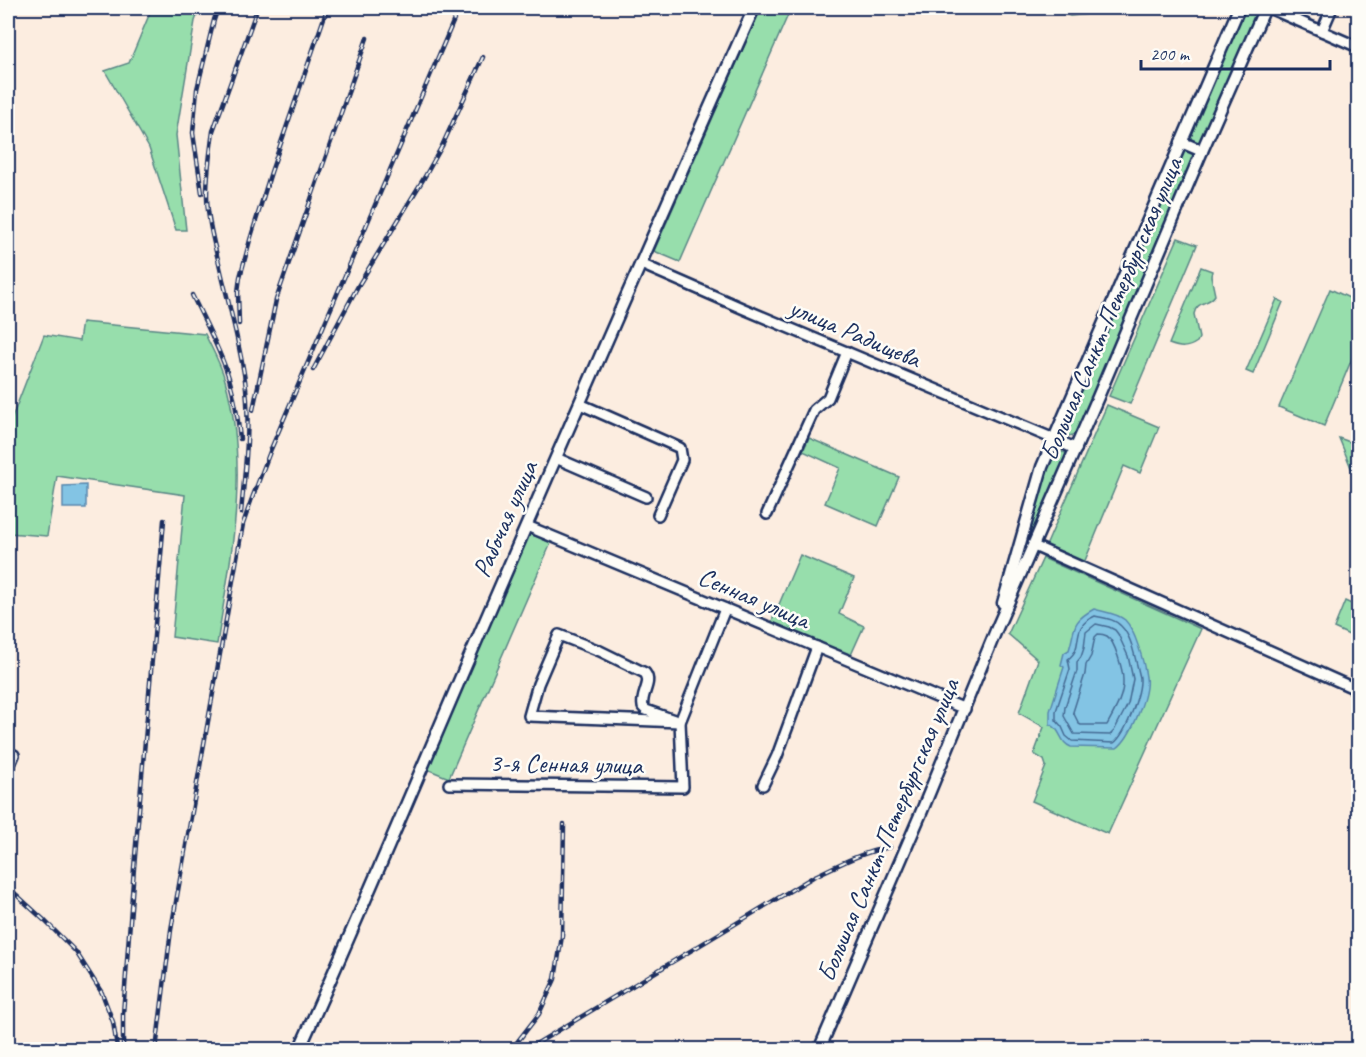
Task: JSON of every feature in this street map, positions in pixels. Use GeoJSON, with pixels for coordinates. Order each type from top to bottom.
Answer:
{"type":"FeatureCollection","features":[{"type":"Feature","properties":{"kind":"main road","name":"Рабочая улица"},"geometry":{"type":"LineString","coordinates":[[299,1050],[377,876],[556,458],[754,8]]}},
{"type":"Feature","properties":{"kind":"main road","name":"Большая Санкт-Петербургская улица"},"geometry":{"type":"LineString","coordinates":[[997,628],[1042,466],[1239,8]]}},
{"type":"Feature","properties":{"kind":"main road","name":"Большая Санкт-Петербургская улица"},"geometry":{"type":"LineString","coordinates":[[819,1050],[1202,151],[1267,8]]}},
{"type":"Feature","properties":{"kind":"main road"},"geometry":{"type":"LineString","coordinates":[[1181,142],[1202,151]]}},
{"type":"Feature","properties":{"kind":"main road"},"geometry":{"type":"LineString","coordinates":[[1054,439],[1076,449]]}},
{"type":"Feature","properties":{"kind":"street"},"geometry":{"type":"LineString","coordinates":[[1267,8],[1359,47]]}},
{"type":"Feature","properties":{"kind":"street"},"geometry":{"type":"LineString","coordinates":[[1322,31],[1332,8]]}},
{"type":"Feature","properties":{"kind":"street","name":"улица Радищева"},"geometry":{"type":"LineString","coordinates":[[641,264],[1054,439]]}},
{"type":"Feature","properties":{"kind":"street"},"geometry":{"type":"LineString","coordinates":[[767,514],[811,415],[828,398],[847,352]]}},
{"type":"Feature","properties":{"kind":"street"},"geometry":{"type":"LineString","coordinates":[[580,404],[680,448],[682,460],[658,515]]}},
{"type":"Feature","properties":{"kind":"street"},"geometry":{"type":"LineString","coordinates":[[556,458],[646,497]]}},
{"type":"Feature","properties":{"kind":"street","name":"Сенная улица"},"geometry":{"type":"LineString","coordinates":[[527,525],[965,709]]}},
{"type":"Feature","properties":{"kind":"street"},"geometry":{"type":"LineString","coordinates":[[1034,546],[1359,690]]}},
{"type":"Feature","properties":{"kind":"street"},"geometry":{"type":"LineString","coordinates":[[680,722],[725,609]]}},
{"type":"Feature","properties":{"kind":"street"},"geometry":{"type":"LineString","coordinates":[[560,635],[600,651],[648,676],[649,680],[642,699],[643,707],[680,722],[529,716],[538,684],[560,635]]}},
{"type":"Feature","properties":{"kind":"street"},"geometry":{"type":"LineString","coordinates":[[763,785],[777,756],[817,647]]}},
{"type":"Feature","properties":{"kind":"street","name":"3-я Сенная улица"},"geometry":{"type":"LineString","coordinates":[[449,784],[684,787],[680,722]]}},
{"type":"Feature","properties":{"kind":"street"},"geometry":{"type":"LineString","coordinates":[[8,769],[14,755]]}},
{"type":"Feature","properties":{"kind":"green space"},"geometry":{"type":"Polygon","coordinates":[[[152,8],[200,8],[195,21],[176,135],[186,230],[176,230],[149,148],[105,71],[129,63],[152,8]]]}},
{"type":"Feature","properties":{"kind":"green space"},"geometry":{"type":"Polygon","coordinates":[[[761,8],[791,8],[680,262],[654,251],[761,8]]]}},
{"type":"Feature","properties":{"kind":"green space"},"geometry":{"type":"Polygon","coordinates":[[[1049,8],[1150,8],[1070,16],[1049,8]]]}},
{"type":"Feature","properties":{"kind":"green space"},"geometry":{"type":"Polygon","coordinates":[[[1243,8],[1261,8],[1203,142],[1194,142],[1188,135],[1243,8]]]}},
{"type":"Feature","properties":{"kind":"green space"},"geometry":{"type":"Polygon","coordinates":[[[1181,150],[1191,150],[1197,157],[1079,434],[1068,436],[1062,427],[1181,150]]]}},
{"type":"Feature","properties":{"kind":"green space"},"geometry":{"type":"Polygon","coordinates":[[[1178,238],[1197,245],[1130,404],[1109,396],[1178,238]]]}},
{"type":"Feature","properties":{"kind":"green space"},"geometry":{"type":"Polygon","coordinates":[[[1201,267],[1212,271],[1215,295],[1200,304],[1194,314],[1199,338],[1197,342],[1187,347],[1169,344],[1201,267]]]}},
{"type":"Feature","properties":{"kind":"green space"},"geometry":{"type":"Polygon","coordinates":[[[1330,289],[1358,302],[1358,344],[1324,426],[1279,407],[1330,289]]]}},
{"type":"Feature","properties":{"kind":"green space"},"geometry":{"type":"Polygon","coordinates":[[[1277,299],[1283,302],[1253,374],[1246,371],[1277,299]]]}},
{"type":"Feature","properties":{"kind":"green space"},"geometry":{"type":"Polygon","coordinates":[[[82,322],[205,334],[219,362],[232,413],[237,479],[236,512],[228,578],[217,644],[172,637],[185,495],[57,476],[47,536],[8,533],[8,428],[44,335],[79,341],[82,322]]]}},
{"type":"Feature","properties":{"kind":"green space"},"geometry":{"type":"Polygon","coordinates":[[[1107,405],[1159,427],[1140,473],[1124,466],[1084,563],[1046,546],[1107,405]]]}},
{"type":"Feature","properties":{"kind":"green space"},"geometry":{"type":"Polygon","coordinates":[[[1358,431],[1358,485],[1339,438],[1350,442],[1358,431]]]}},
{"type":"Feature","properties":{"kind":"green space"},"geometry":{"type":"Polygon","coordinates":[[[809,438],[899,477],[878,526],[825,503],[840,468],[803,451],[809,438]]]}},
{"type":"Feature","properties":{"kind":"green space"},"geometry":{"type":"Polygon","coordinates":[[[1059,451],[1066,453],[1067,456],[1013,584],[1045,474],[1052,454],[1059,451]]]}},
{"type":"Feature","properties":{"kind":"green space"},"geometry":{"type":"Polygon","coordinates":[[[529,533],[551,543],[449,778],[427,769],[529,533]]]}},
{"type":"Feature","properties":{"kind":"green space"},"geometry":{"type":"Polygon","coordinates":[[[800,555],[854,578],[839,614],[864,626],[850,657],[771,623],[800,555]]]}},
{"type":"Feature","properties":{"kind":"green space"},"geometry":{"type":"Polygon","coordinates":[[[1043,558],[1201,629],[1108,834],[1032,801],[1046,766],[1044,760],[1034,754],[1044,727],[1019,713],[1038,660],[1008,634],[1043,558]]]}},
{"type":"Feature","properties":{"kind":"green space"},"geometry":{"type":"Polygon","coordinates":[[[1345,601],[1358,607],[1358,639],[1334,628],[1345,601]]]}},
{"type":"Feature","properties":{"kind":"water"},"geometry":{"type":"Polygon","coordinates":[[[86,485],[86,508],[63,508],[63,486],[86,485]]]}},
{"type":"Feature","properties":{"kind":"water"},"geometry":{"type":"Polygon","coordinates":[[[1094,609],[1118,616],[1129,625],[1146,677],[1145,694],[1138,715],[1128,735],[1117,748],[1071,747],[1050,724],[1050,711],[1064,667],[1061,665],[1064,653],[1069,650],[1077,622],[1094,609]]]}},
{"type":"Feature","properties":{"kind":"railway"},"geometry":{"type":"LineString","coordinates":[[202,193],[193,133],[197,89],[218,8]]}},
{"type":"Feature","properties":{"kind":"railway"},"geometry":{"type":"LineString","coordinates":[[156,1050],[171,930],[243,524],[271,449],[459,8]]}},
{"type":"Feature","properties":{"kind":"railway"},"geometry":{"type":"LineString","coordinates":[[241,513],[247,446],[247,396],[240,350],[211,229],[207,187],[213,131],[257,9]]}},
{"type":"Feature","properties":{"kind":"railway"},"geometry":{"type":"LineString","coordinates":[[239,324],[238,292],[250,240],[326,12]]}},
{"type":"Feature","properties":{"kind":"railway"},"geometry":{"type":"LineString","coordinates":[[253,410],[276,300],[367,38]]}},
{"type":"Feature","properties":{"kind":"railway"},"geometry":{"type":"LineString","coordinates":[[313,370],[358,286],[442,146],[483,57]]}},
{"type":"Feature","properties":{"kind":"railway"},"geometry":{"type":"LineString","coordinates":[[192,295],[217,346],[229,378],[240,439]]}},
{"type":"Feature","properties":{"kind":"railway"},"geometry":{"type":"LineString","coordinates":[[123,1050],[123,1014],[134,868],[164,520]]}},
{"type":"Feature","properties":{"kind":"railway"},"geometry":{"type":"LineString","coordinates":[[511,1050],[539,1014],[555,979],[562,936],[564,824]]}},
{"type":"Feature","properties":{"kind":"railway"},"geometry":{"type":"LineString","coordinates":[[526,1050],[813,877],[860,856],[890,847]]}},
{"type":"Feature","properties":{"kind":"railway"},"geometry":{"type":"LineString","coordinates":[[8,887],[76,952],[102,993],[113,1022],[117,1047]]}}]}
